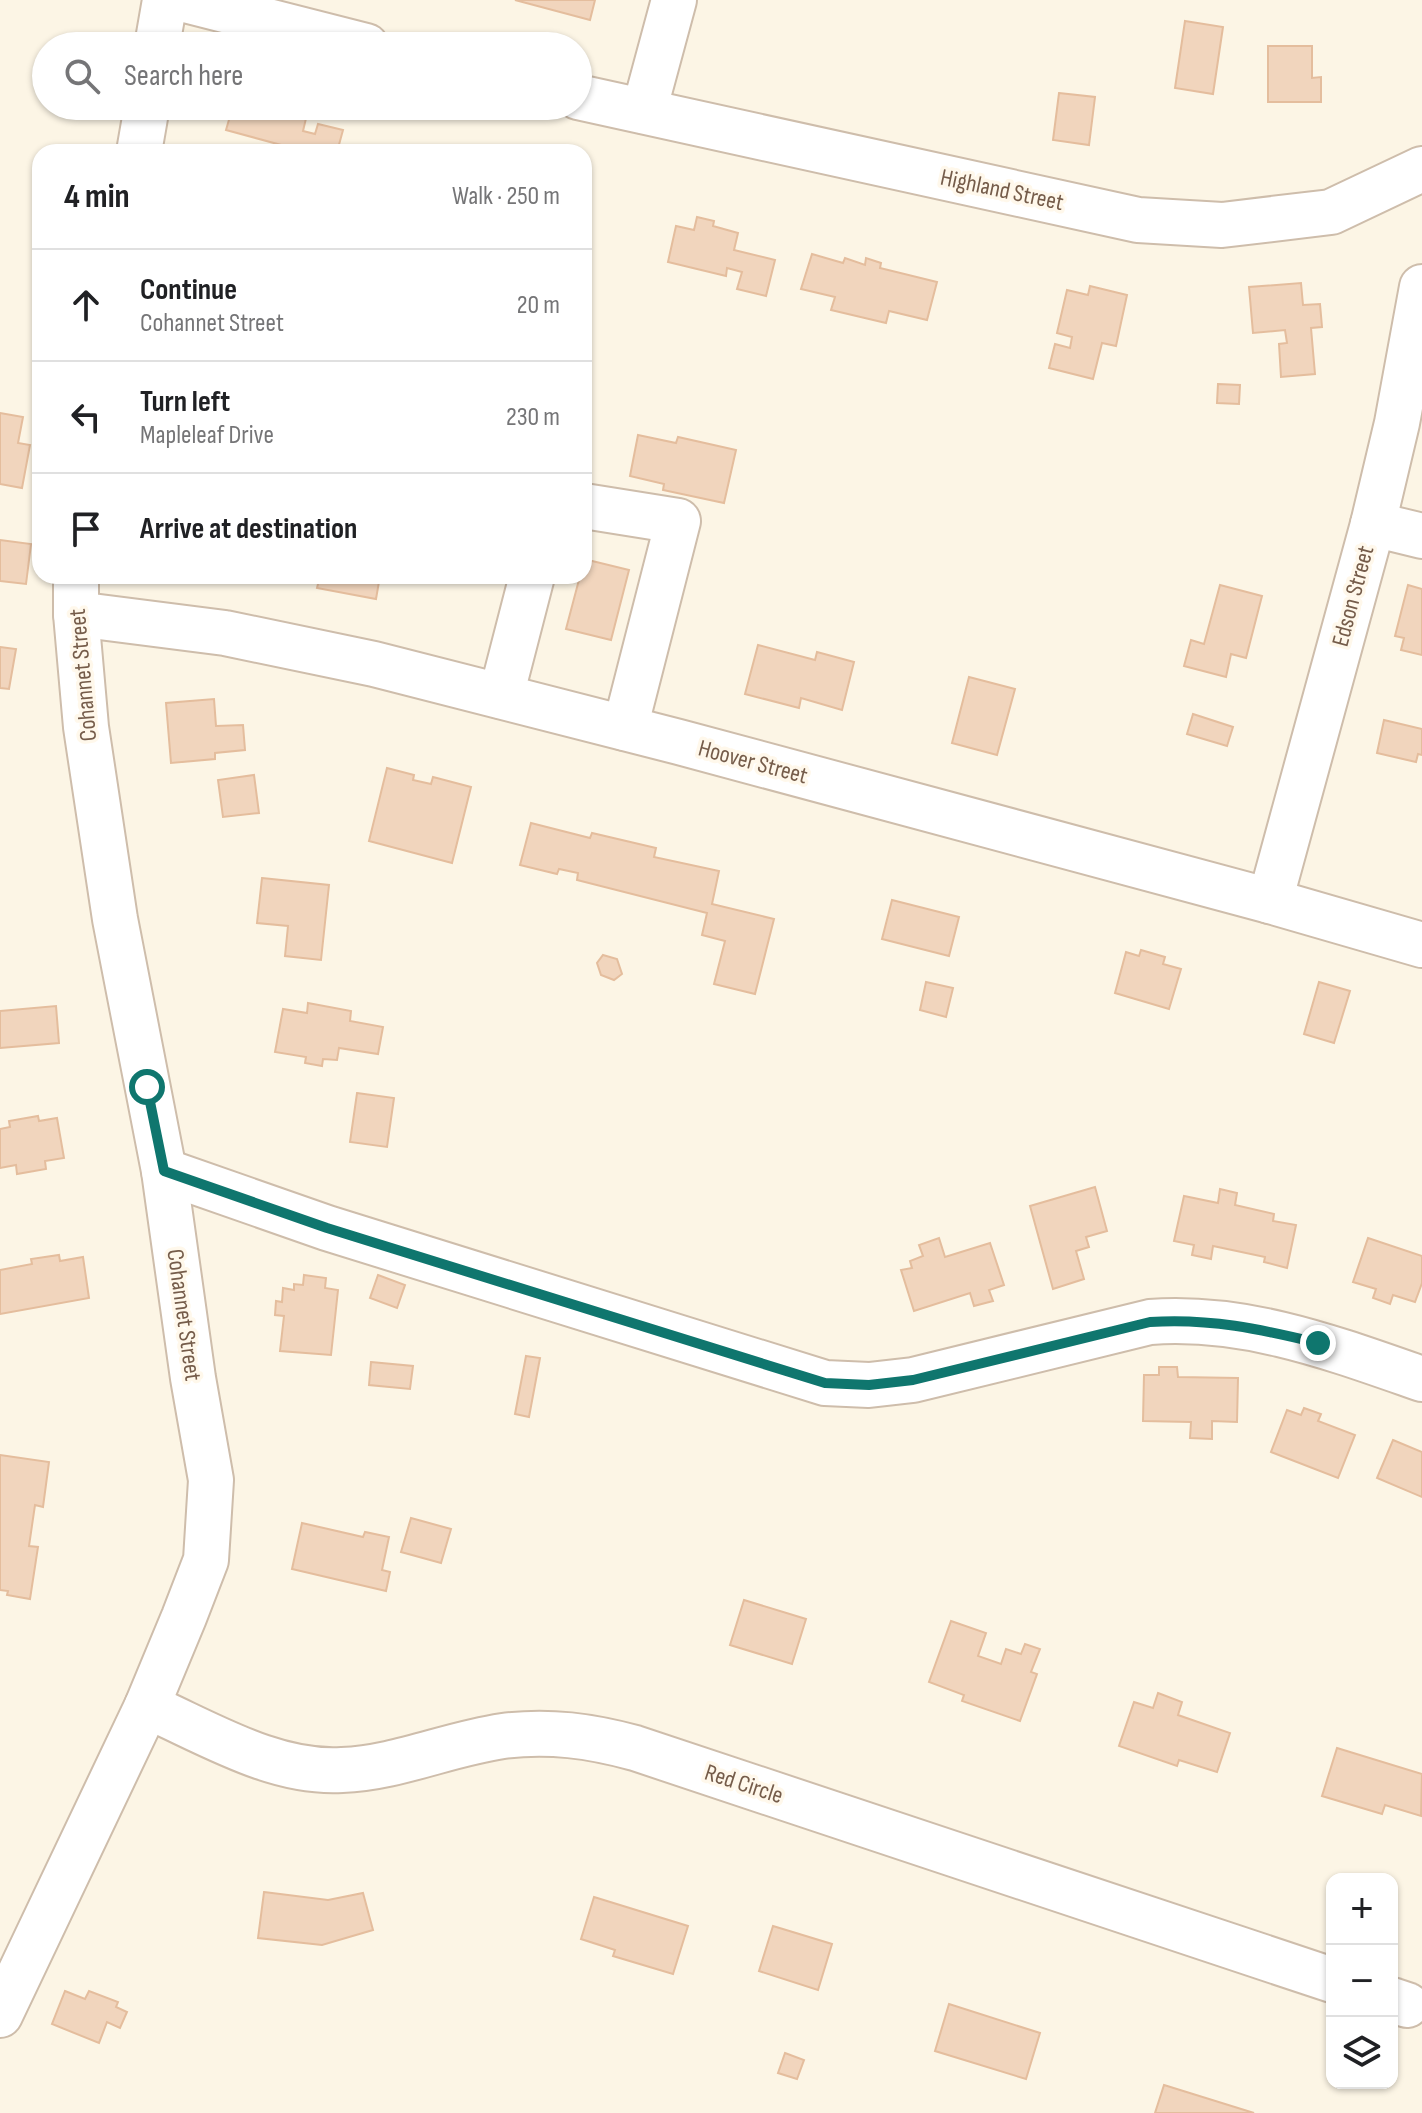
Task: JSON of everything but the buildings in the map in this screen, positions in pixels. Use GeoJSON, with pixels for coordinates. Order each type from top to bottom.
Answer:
{"type":"FeatureCollection","features":[{"type":"Feature","properties":{"kind":"street"},"geometry":{"type":"LineString","coordinates":[[159,32],[165,0]]}},
{"type":"Feature","properties":{"kind":"street"},"geometry":{"type":"LineString","coordinates":[[185,0],[311,32]]}},
{"type":"Feature","properties":{"kind":"street"},"geometry":{"type":"LineString","coordinates":[[644,111],[674,0]]}},
{"type":"Feature","properties":{"kind":"street","name":"Highland Street"},"geometry":{"type":"LineString","coordinates":[[592,100],[1138,220],[1222,225],[1331,212],[1422,169]]}},
{"type":"Feature","properties":{"kind":"street"},"geometry":{"type":"LineString","coordinates":[[140,144],[145,120]]}},
{"type":"Feature","properties":{"kind":"street","name":"Edson Street"},"geometry":{"type":"LineString","coordinates":[[1270,901],[1373,524],[1397,423],[1422,287]]}},
{"type":"Feature","properties":{"kind":"street"},"geometry":{"type":"LineString","coordinates":[[592,507],[678,521],[625,728]]}},
{"type":"Feature","properties":{"kind":"street"},"geometry":{"type":"LineString","coordinates":[[1373,524],[1422,536]]}},
{"type":"Feature","properties":{"kind":"street"},"geometry":{"type":"LineString","coordinates":[[501,696],[530,584]]}},
{"type":"Feature","properties":{"kind":"street","name":"Hoover Street"},"geometry":{"type":"LineString","coordinates":[[76,595],[225,633],[374,664],[625,728],[1270,901],[1422,945]]}},
{"type":"Feature","properties":{"kind":"street","name":"Cohannet Street"},"geometry":{"type":"LineString","coordinates":[[0,2015],[147,1706],[206,1560],[211,1480],[193,1378],[164,1171],[115,919],[86,727],[76,595]]}},
{"type":"Feature","properties":{"kind":"street"},"geometry":{"type":"LineString","coordinates":[[164,1171],[327,1228],[825,1383],[869,1385],[913,1380],[1150,1322],[1187,1319],[1246,1326],[1318,1343],[1422,1379]]}},
{"type":"Feature","properties":{"kind":"street","name":"Red Circle"},"geometry":{"type":"LineString","coordinates":[[147,1706],[260,1756],[297,1767],[340,1771],[382,1766],[502,1736],[545,1733],[592,1737],[635,1748],[1326,1978]]}},
{"type":"Feature","properties":{"kind":"route"},"geometry":{"type":"LineString","coordinates":[[147,1087],[164,1171],[327,1228],[825,1383],[869,1385],[913,1380],[1150,1322],[1187,1319],[1246,1326],[1318,1343]]}}]}
